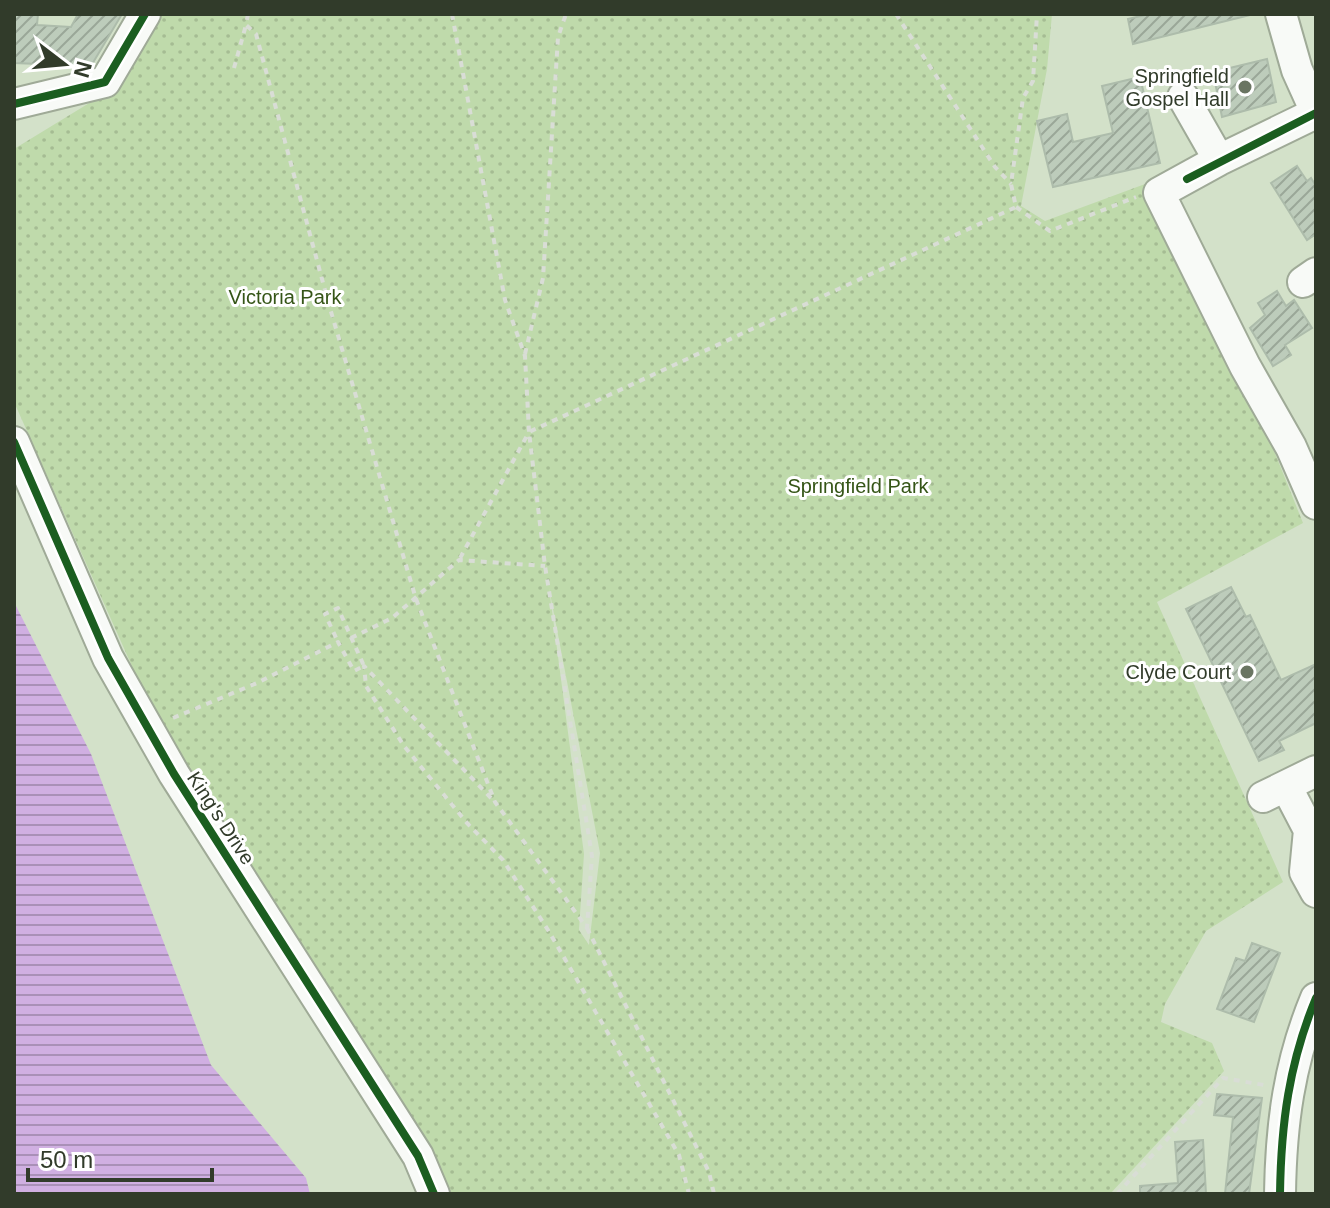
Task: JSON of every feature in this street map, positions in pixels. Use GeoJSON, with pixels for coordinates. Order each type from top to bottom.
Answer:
{"type":"FeatureCollection","features":[{"type":"Feature","properties":{"kind":"street"},"geometry":{"type":"LineString","coordinates":[[14,104],[105,82],[145,14]]}},
{"type":"Feature","properties":{"kind":"street"},"geometry":{"type":"LineString","coordinates":[[1281,14],[1306,64],[1316,112],[1159,193],[1245,366],[1291,447],[1316,504]]}},
{"type":"Feature","properties":{"kind":"street"},"geometry":{"type":"LineString","coordinates":[[1183,97],[1219,160]]}},
{"type":"Feature","properties":{"kind":"street","name":"King's Drive"},"geometry":{"type":"LineString","coordinates":[[14,442],[108,658],[148,728],[418,1156],[434,1194]]}},
{"type":"Feature","properties":{"kind":"street"},"geometry":{"type":"LineString","coordinates":[[1316,771],[1275,791],[1309,830],[1305,872],[1316,892]]}},
{"type":"Feature","properties":{"kind":"street"},"geometry":{"type":"LineString","coordinates":[[1280,1194],[1286,1089],[1300,1037],[1316,998]]}},
{"type":"Feature","properties":{"kind":"path"},"geometry":{"type":"LineString","coordinates":[[234,68],[248,14]]}},
{"type":"Feature","properties":{"kind":"path"},"geometry":{"type":"LineString","coordinates":[[452,14],[505,300],[525,356]]}},
{"type":"Feature","properties":{"kind":"path"},"geometry":{"type":"LineString","coordinates":[[566,14],[558,37],[543,278],[525,356],[529,432],[545,566],[592,856],[587,928]]}},
{"type":"Feature","properties":{"kind":"path"},"geometry":{"type":"LineString","coordinates":[[896,14],[995,167],[1011,184]]}},
{"type":"Feature","properties":{"kind":"path"},"geometry":{"type":"LineString","coordinates":[[1037,14],[1033,81],[1023,98],[1011,184],[1016,207],[1050,231],[1139,196],[1159,193]]}},
{"type":"Feature","properties":{"kind":"path"},"geometry":{"type":"LineString","coordinates":[[246,25],[256,34],[329,305],[416,599],[495,802]]}},
{"type":"Feature","properties":{"kind":"path"},"geometry":{"type":"LineString","coordinates":[[351,638],[392,618],[459,560],[529,432],[1016,207]]}},
{"type":"Feature","properties":{"kind":"path"},"geometry":{"type":"LineString","coordinates":[[459,560],[545,566]]}},
{"type":"Feature","properties":{"kind":"path"},"geometry":{"type":"LineString","coordinates":[[364,666],[354,671],[325,614],[338,608],[364,666],[495,802],[587,928],[709,1172],[714,1192],[705,1194]]}},
{"type":"Feature","properties":{"kind":"path"},"geometry":{"type":"LineString","coordinates":[[148,728],[257,683],[338,642]]}},
{"type":"Feature","properties":{"kind":"path"},"geometry":{"type":"LineString","coordinates":[[364,666],[366,686],[404,746],[467,823],[503,860],[548,930],[679,1155],[689,1194]]}},
{"type":"Feature","properties":{"kind":"path"},"geometry":{"type":"LineString","coordinates":[[1117,1194],[1223,1078],[1286,1089]]}},
{"type":"Feature","properties":{"kind":"green space"},"geometry":{"type":"Polygon","coordinates":[[[156,14],[1052,14],[1047,69],[1021,206],[1045,221],[1164,177],[1303,523],[1157,602],[1283,882],[1206,931],[1165,1004],[1161,1022],[1212,1043],[1224,1071],[1110,1194],[428,1194],[194,805],[14,402],[14,149],[104,94],[156,14]],[[549,588],[584,854],[579,930],[589,945],[600,853],[549,588]]]}},
{"type":"Feature","properties":{"kind":"shaded area"},"geometry":{"type":"Polygon","coordinates":[[[14,602],[91,754],[211,1065],[306,1178],[310,1194],[14,1194],[14,602]]]}},
{"type":"Feature","properties":{"kind":"building"},"geometry":{"type":"Polygon","coordinates":[[[14,14],[38,14],[37,25],[71,27],[78,14],[122,14],[91,66],[14,63],[14,14]]]}},
{"type":"Feature","properties":{"kind":"building"},"geometry":{"type":"Polygon","coordinates":[[[1149,14],[1254,14],[1133,44],[1128,19],[1149,14]]]}},
{"type":"Feature","properties":{"kind":"building","name":"Springfield Gospel Hall"},"geometry":{"type":"Polygon","coordinates":[[[1267,59],[1276,102],[1222,117],[1213,72],[1267,59]]]}},
{"type":"Feature","properties":{"kind":"building"},"geometry":{"type":"Polygon","coordinates":[[[1140,77],[1160,163],[1053,187],[1037,121],[1067,114],[1073,142],[1113,133],[1102,86],[1140,77]]]}},
{"type":"Feature","properties":{"kind":"building"},"geometry":{"type":"Polygon","coordinates":[[[1297,166],[1307,181],[1311,178],[1316,186],[1316,234],[1307,240],[1271,183],[1297,166]]]}},
{"type":"Feature","properties":{"kind":"building"},"geometry":{"type":"Polygon","coordinates":[[[1277,291],[1286,306],[1294,300],[1312,328],[1285,345],[1291,355],[1273,366],[1250,328],[1265,315],[1258,303],[1277,291]]]}},
{"type":"Feature","properties":{"kind":"building","name":"Clyde Court"},"geometry":{"type":"Polygon","coordinates":[[[1231,587],[1246,617],[1250,615],[1281,680],[1316,664],[1316,723],[1279,741],[1284,750],[1259,761],[1186,609],[1231,587]]]}},
{"type":"Feature","properties":{"kind":"building"},"geometry":{"type":"Polygon","coordinates":[[[1252,943],[1280,953],[1254,1022],[1217,1009],[1236,958],[1245,961],[1252,943]]]}},
{"type":"Feature","properties":{"kind":"building"},"geometry":{"type":"Polygon","coordinates":[[[1217,1094],[1262,1098],[1249,1194],[1225,1194],[1233,1117],[1214,1115],[1217,1094]]]}},
{"type":"Feature","properties":{"kind":"building"},"geometry":{"type":"Polygon","coordinates":[[[1203,1140],[1206,1194],[1140,1194],[1140,1186],[1178,1183],[1175,1142],[1203,1140]]]}},
{"type":"Feature","properties":{"kind":"cycle path"},"geometry":{"type":"LineString","coordinates":[[14,104],[105,82],[145,14]]}},
{"type":"Feature","properties":{"kind":"cycle path"},"geometry":{"type":"LineString","coordinates":[[1187,179],[1316,113]]}},
{"type":"Feature","properties":{"kind":"cycle path"},"geometry":{"type":"LineString","coordinates":[[14,442],[108,658],[174,774],[418,1156],[434,1194]]}},
{"type":"Feature","properties":{"kind":"cycle path"},"geometry":{"type":"LineString","coordinates":[[1280,1194],[1288,1094],[1299,1046],[1316,998]]}},
{"type":"Feature","properties":{"kind":"place","name":"Springfield Gospel Hall"},"geometry":{"type":"Point","coordinates":[1245,87]}},
{"type":"Feature","properties":{"kind":"place","name":"Clyde Court"},"geometry":{"type":"Point","coordinates":[1247,672]}},
{"type":"Feature","properties":{"kind":"park label","name":"Victoria Park"},"geometry":{"type":"Point","coordinates":[285,297]}},
{"type":"Feature","properties":{"kind":"park label","name":"Springfield Park"},"geometry":{"type":"Point","coordinates":[858,486]}}]}
